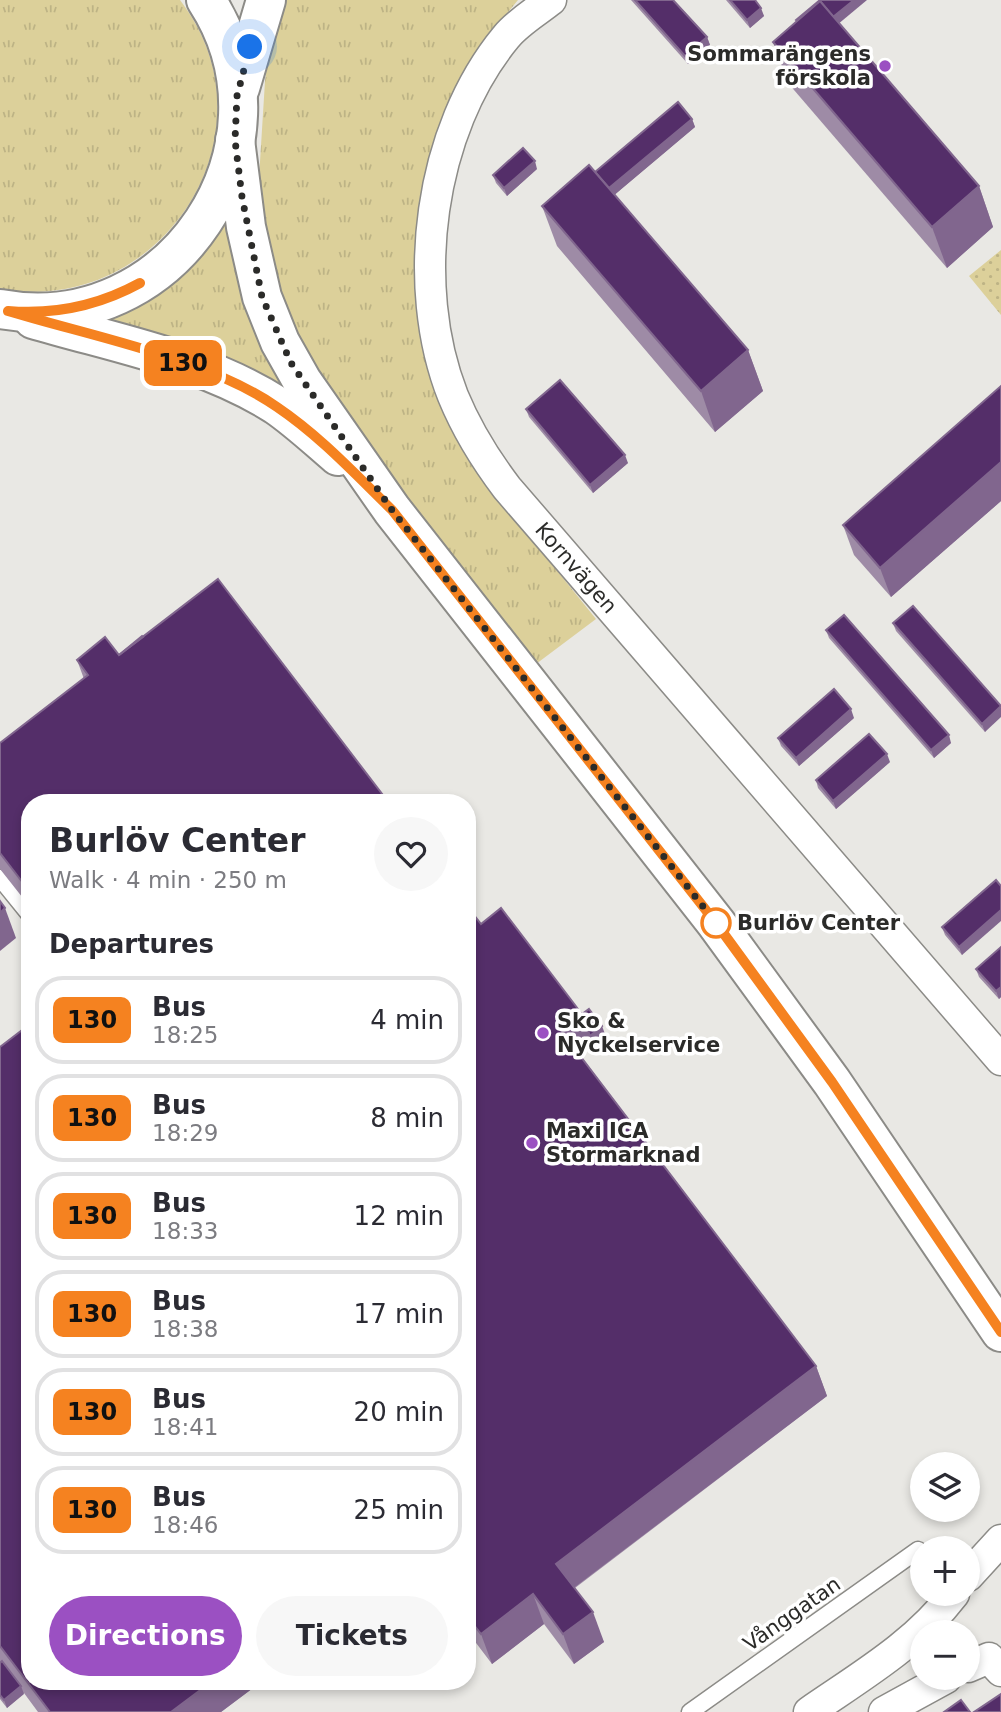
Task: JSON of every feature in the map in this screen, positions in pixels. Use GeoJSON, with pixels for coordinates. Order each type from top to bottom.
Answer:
{"type":"FeatureCollection","features":[{"type":"Feature","properties":{"kind":"main road"},"geometry":{"type":"LineString","coordinates":[[206,0],[228,48],[237,96],[235,140],[248,239],[270,321],[302,381],[392,510],[716,923],[832,1082],[1001,1332]]}},
{"type":"Feature","properties":{"kind":"main road"},"geometry":{"type":"LineString","coordinates":[[237,96],[266,0]]}},
{"type":"Feature","properties":{"kind":"main road"},"geometry":{"type":"LineString","coordinates":[[4,310],[47,312],[86,306],[123,293],[156,272],[185,246],[209,214],[225,178],[235,140]]}},
{"type":"Feature","properties":{"kind":"main road"},"geometry":{"type":"LineString","coordinates":[[4,310],[203,370],[251,392],[304,428],[392,510]]}},
{"type":"Feature","properties":{"kind":"street","name":"Kornvägen"},"geometry":{"type":"LineString","coordinates":[[551,0],[506,36],[473,89],[448,143],[430,231],[433,297],[439,345],[453,395],[480,452],[507,488],[1001,1060]]}},
{"type":"Feature","properties":{"kind":"street"},"geometry":{"type":"LineString","coordinates":[[980,1563],[1001,1540]]}},
{"type":"Feature","properties":{"kind":"street"},"geometry":{"type":"LineString","coordinates":[[809,1712],[905,1645],[944,1606]]}},
{"type":"Feature","properties":{"kind":"street"},"geometry":{"type":"LineString","coordinates":[[980,1662],[989,1658],[1001,1671]]}},
{"type":"Feature","properties":{"kind":"street"},"geometry":{"type":"LineString","coordinates":[[884,1712],[924,1690]]}},
{"type":"Feature","properties":{"kind":"lane"},"geometry":{"type":"LineString","coordinates":[[0,878],[21,904]]}},
{"type":"Feature","properties":{"kind":"lane","name":"Vånggatan"},"geometry":{"type":"LineString","coordinates":[[690,1712],[910,1556]]}},
{"type":"Feature","properties":{"kind":"green space"},"geometry":{"type":"Polygon","coordinates":[[[0,0],[180,0],[208,52],[218,105],[210,157],[189,205],[155,245],[110,274],[58,290],[0,289],[0,0]]]}},
{"type":"Feature","properties":{"kind":"green space"},"geometry":{"type":"Polygon","coordinates":[[[282,0],[518,0],[495,28],[419,238],[495,494],[596,619],[536,664],[333,409],[269,287],[258,194],[265,81],[270,41],[282,0]]]}},
{"type":"Feature","properties":{"kind":"green space"},"geometry":{"type":"Polygon","coordinates":[[[231,210],[300,395],[86,326],[131,308],[170,283],[204,251],[231,210]]]}},
{"type":"Feature","properties":{"kind":"green space"},"geometry":{"type":"Polygon","coordinates":[[[1001,250],[1001,315],[969,276],[1001,250]]]}},
{"type":"Feature","properties":{"kind":"building"},"geometry":{"type":"Polygon","coordinates":[[[635,0],[673,0],[707,37],[685,56],[635,0]]]}},
{"type":"Feature","properties":{"kind":"building"},"geometry":{"type":"Polygon","coordinates":[[[730,0],[755,0],[761,8],[747,20],[730,0]]]}},
{"type":"Feature","properties":{"kind":"building"},"geometry":{"type":"Polygon","coordinates":[[[820,0],[854,0],[833,17],[820,1],[796,20],[820,0]]]}},
{"type":"Feature","properties":{"kind":"building"},"geometry":{"type":"Polygon","coordinates":[[[820,1],[979,186],[932,227],[773,42],[820,1]]]}},
{"type":"Feature","properties":{"kind":"building"},"geometry":{"type":"Polygon","coordinates":[[[678,102],[692,119],[609,188],[595,172],[678,102]]]}},
{"type":"Feature","properties":{"kind":"building"},"geometry":{"type":"Polygon","coordinates":[[[523,148],[535,161],[504,188],[493,175],[523,148]]]}},
{"type":"Feature","properties":{"kind":"building"},"geometry":{"type":"Polygon","coordinates":[[[589,165],[748,350],[701,391],[542,206],[589,165]]]}},
{"type":"Feature","properties":{"kind":"building"},"geometry":{"type":"Polygon","coordinates":[[[560,380],[625,455],[590,485],[526,409],[560,380]]]}},
{"type":"Feature","properties":{"kind":"building"},"geometry":{"type":"Polygon","coordinates":[[[1001,386],[1001,462],[880,568],[843,525],[1001,386]]]}},
{"type":"Feature","properties":{"kind":"building"},"geometry":{"type":"Polygon","coordinates":[[[218,579],[382,794],[21,794],[21,880],[0,853],[0,743],[88,675],[77,660],[105,637],[119,655],[218,579]]]}},
{"type":"Feature","properties":{"kind":"building"},"geometry":{"type":"Polygon","coordinates":[[[913,606],[1001,706],[982,724],[893,623],[913,606]]]}},
{"type":"Feature","properties":{"kind":"building"},"geometry":{"type":"Polygon","coordinates":[[[844,615],[949,735],[931,750],[826,630],[844,615]]]}},
{"type":"Feature","properties":{"kind":"building"},"geometry":{"type":"Polygon","coordinates":[[[834,689],[851,709],[796,758],[778,738],[834,689]]]}},
{"type":"Feature","properties":{"kind":"building"},"geometry":{"type":"Polygon","coordinates":[[[869,734],[887,754],[833,801],[816,780],[869,734]]]}},
{"type":"Feature","properties":{"kind":"building"},"geometry":{"type":"Polygon","coordinates":[[[996,880],[1001,886],[1001,910],[959,947],[942,927],[996,880]]]}},
{"type":"Feature","properties":{"kind":"building"},"geometry":{"type":"Polygon","coordinates":[[[501,908],[583,1016],[562,1032],[816,1366],[556,1564],[593,1612],[563,1634],[533,1594],[481,1634],[476,1628],[476,918],[481,924],[501,908]]]}},
{"type":"Feature","properties":{"kind":"building"},"geometry":{"type":"Polygon","coordinates":[[[1001,947],[1001,987],[996,991],[976,969],[1001,947]]]}},
{"type":"Feature","properties":{"kind":"building"},"geometry":{"type":"Polygon","coordinates":[[[589,1009],[602,1026],[590,1036],[582,1014],[589,1009]]]}},
{"type":"Feature","properties":{"kind":"building"},"geometry":{"type":"Polygon","coordinates":[[[21,1031],[21,1674],[0,1646],[0,1047],[21,1031]]]}},
{"type":"Feature","properties":{"kind":"building"},"geometry":{"type":"Polygon","coordinates":[[[2,1661],[21,1686],[4,1700],[0,1695],[2,1661]]]}},
{"type":"Feature","properties":{"kind":"building"},"geometry":{"type":"Polygon","coordinates":[[[33,1690],[200,1690],[171,1712],[50,1712],[33,1690]]]}},
{"type":"Feature","properties":{"kind":"building"},"geometry":{"type":"Polygon","coordinates":[[[1001,1694],[1001,1712],[974,1712],[1001,1694]]]}},
{"type":"Feature","properties":{"kind":"building"},"geometry":{"type":"Polygon","coordinates":[[[961,1700],[970,1712],[944,1712],[961,1700]]]}},
{"type":"Feature","properties":{"kind":"bus line","name":"130"},"geometry":{"type":"LineString","coordinates":[[140,283],[123,293],[86,306],[47,312],[8,311],[203,370],[251,392],[297,421],[342,460],[392,510],[716,923],[832,1082],[1001,1332]]}},
{"type":"Feature","properties":{"kind":"place","name":"Sommarängens förskola"},"geometry":{"type":"Point","coordinates":[885,66]}},
{"type":"Feature","properties":{"kind":"place","name":"Burlöv Center"},"geometry":{"type":"Point","coordinates":[716,923]}},
{"type":"Feature","properties":{"kind":"place","name":"Sko & Nyckelservice"},"geometry":{"type":"Point","coordinates":[543,1033]}},
{"type":"Feature","properties":{"kind":"place","name":"Maxi ICA Stormarknad"},"geometry":{"type":"Point","coordinates":[532,1143]}},
{"type":"Feature","properties":{"kind":"route"},"geometry":{"type":"LineString","coordinates":[[250,47],[237,96],[235,140],[242,197],[250,252],[262,297],[270,321],[291,363],[392,510],[716,923]]}}]}
